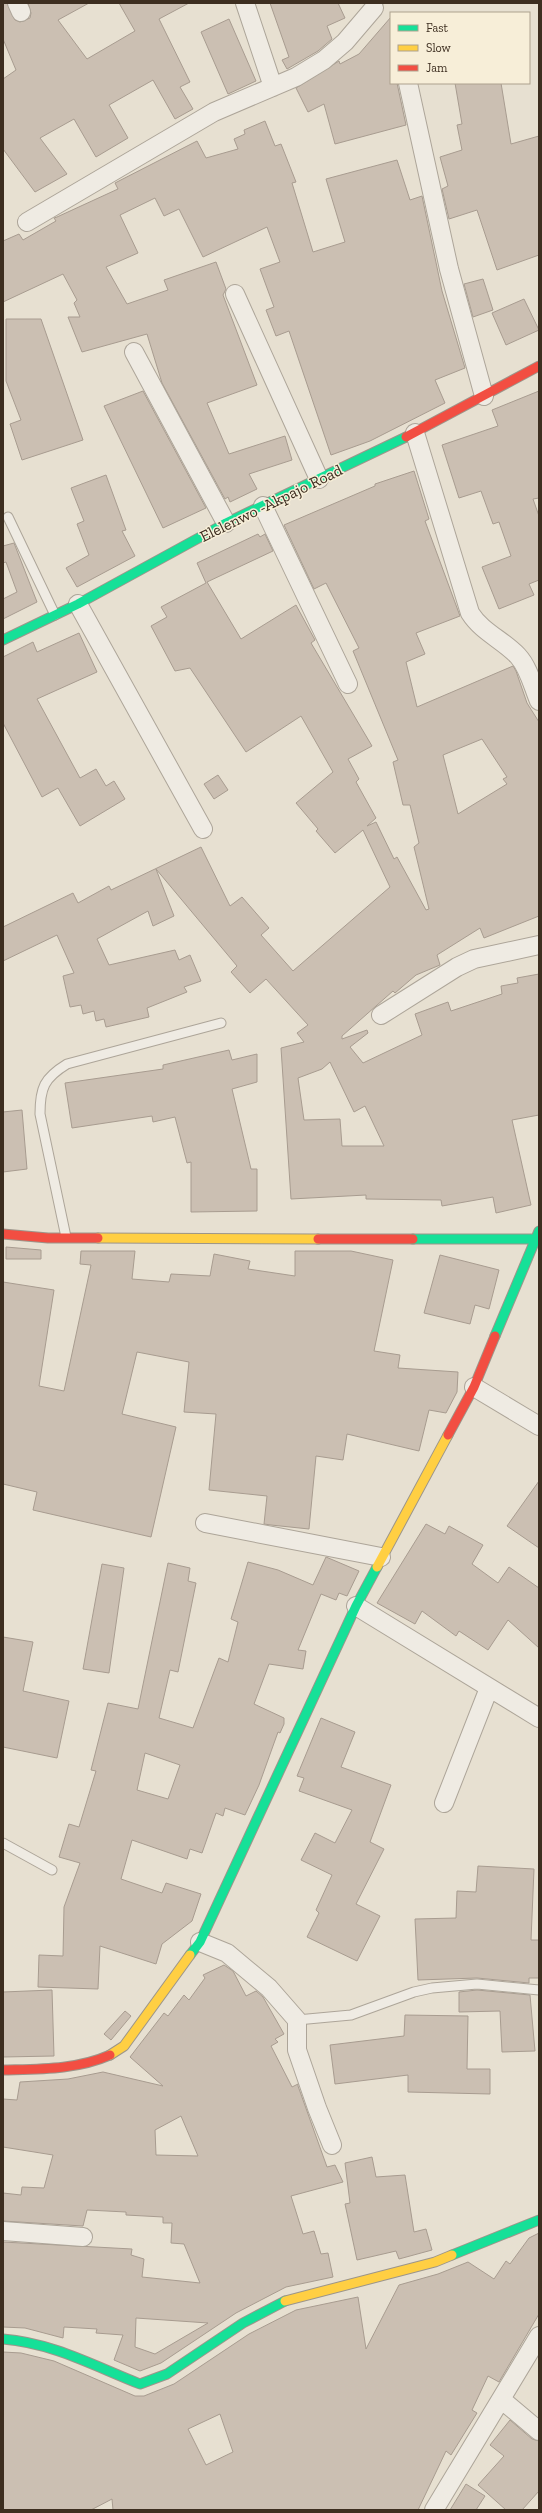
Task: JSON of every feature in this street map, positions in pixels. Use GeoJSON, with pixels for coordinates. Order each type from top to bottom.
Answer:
{"type":"FeatureCollection","features":[{"type":"Feature","properties":{"kind":"street"},"geometry":{"type":"LineString","coordinates":[[245,3],[272,87]]}},
{"type":"Feature","properties":{"kind":"street"},"geometry":{"type":"LineString","coordinates":[[27,222],[214,112],[296,77],[324,60],[345,42],[374,8]]}},
{"type":"Feature","properties":{"kind":"street"},"geometry":{"type":"LineString","coordinates":[[408,84],[449,269],[484,396]]}},
{"type":"Feature","properties":{"kind":"street"},"geometry":{"type":"LineString","coordinates":[[235,294],[319,479]]}},
{"type":"Feature","properties":{"kind":"street"},"geometry":{"type":"LineString","coordinates":[[134,352],[226,523]]}},
{"type":"Feature","properties":{"kind":"street","name":"Elelenwo -Akpajo Road"},"geometry":{"type":"LineString","coordinates":[[3,640],[78,604],[226,523],[415,433],[539,366]]}},
{"type":"Feature","properties":{"kind":"street"},"geometry":{"type":"LineString","coordinates":[[415,433],[470,613],[476,623],[520,659],[539,701]]}},
{"type":"Feature","properties":{"kind":"street"},"geometry":{"type":"LineString","coordinates":[[263,506],[348,684]]}},
{"type":"Feature","properties":{"kind":"street"},"geometry":{"type":"LineString","coordinates":[[78,604],[203,829]]}},
{"type":"Feature","properties":{"kind":"street"},"geometry":{"type":"LineString","coordinates":[[381,1015],[457,967],[474,959],[539,945]]}},
{"type":"Feature","properties":{"kind":"street"},"geometry":{"type":"LineString","coordinates":[[3,1234],[66,1237],[537,1236],[474,1387],[381,1557],[356,1606],[200,1942],[124,2046],[111,2056],[90,2063],[3,2070]]}},
{"type":"Feature","properties":{"kind":"street"},"geometry":{"type":"LineString","coordinates":[[474,1387],[539,1426]]}},
{"type":"Feature","properties":{"kind":"street"},"geometry":{"type":"LineString","coordinates":[[205,1523],[381,1557]]}},
{"type":"Feature","properties":{"kind":"street"},"geometry":{"type":"LineString","coordinates":[[356,1606],[539,1718]]}},
{"type":"Feature","properties":{"kind":"street"},"geometry":{"type":"LineString","coordinates":[[444,1803],[489,1688]]}},
{"type":"Feature","properties":{"kind":"street"},"geometry":{"type":"LineString","coordinates":[[200,1942],[227,1953],[269,1988],[297,2020],[298,2050],[317,2108],[332,2145]]}},
{"type":"Feature","properties":{"kind":"street"},"geometry":{"type":"LineString","coordinates":[[3,2339],[27,2340],[54,2346],[140,2384],[167,2374],[243,2323],[292,2298],[321,2293],[435,2262],[539,2220]]}},
{"type":"Feature","properties":{"kind":"street"},"geometry":{"type":"LineString","coordinates":[[3,2231],[83,2237]]}},
{"type":"Feature","properties":{"kind":"street"},"geometry":{"type":"LineString","coordinates":[[434,2510],[502,2400],[539,2336]]}},
{"type":"Feature","properties":{"kind":"street"},"geometry":{"type":"LineString","coordinates":[[502,2400],[539,2431]]}},
{"type":"Feature","properties":{"kind":"lane"},"geometry":{"type":"LineString","coordinates":[[8,517],[55,614]]}},
{"type":"Feature","properties":{"kind":"lane"},"geometry":{"type":"LineString","coordinates":[[66,1237],[40,1114],[40,1096],[49,1076],[67,1064],[221,1023]]}},
{"type":"Feature","properties":{"kind":"lane"},"geometry":{"type":"LineString","coordinates":[[3,1846],[52,1870]]}},
{"type":"Feature","properties":{"kind":"lane"},"geometry":{"type":"LineString","coordinates":[[297,2020],[351,2015],[414,1992],[432,1988],[477,1984],[539,1990]]}},
{"type":"Feature","properties":{"kind":"building"},"geometry":{"type":"Polygon","coordinates":[[[3,3],[7,3],[15,20],[20,22],[30,18],[31,13],[28,3],[89,3],[58,20],[87,59],[135,31],[119,3],[189,3],[159,19],[190,82],[180,87],[193,109],[175,119],[153,80],[109,105],[128,138],[96,157],[74,119],[40,138],[67,174],[35,192],[3,149],[3,79],[16,70],[3,39],[3,3]]]}},
{"type":"Feature","properties":{"kind":"building"},"geometry":{"type":"Polygon","coordinates":[[[270,3],[338,3],[345,18],[327,26],[332,39],[318,51],[287,69],[282,60],[289,57],[270,3]]]}},
{"type":"Feature","properties":{"kind":"building"},"geometry":{"type":"Polygon","coordinates":[[[390,18],[390,84],[397,84],[406,125],[335,144],[324,104],[308,112],[296,88],[339,61],[340,64],[359,54],[390,18]]]}},
{"type":"Feature","properties":{"kind":"building"},"geometry":{"type":"Polygon","coordinates":[[[229,19],[256,81],[228,94],[201,32],[229,19]]]}},
{"type":"Feature","properties":{"kind":"building"},"geometry":{"type":"Polygon","coordinates":[[[455,84],[501,84],[511,144],[539,136],[539,255],[497,270],[477,210],[449,219],[442,189],[448,186],[440,157],[462,150],[457,125],[462,124],[455,84]]]}},
{"type":"Feature","properties":{"kind":"building"},"geometry":{"type":"Polygon","coordinates":[[[265,121],[275,146],[281,144],[296,182],[292,183],[313,252],[345,242],[326,179],[397,160],[410,200],[422,196],[442,291],[465,368],[435,380],[445,403],[370,441],[331,455],[289,331],[276,336],[266,310],[274,307],[260,269],[280,262],[267,227],[203,257],[179,209],[164,216],[155,198],[120,215],[138,253],[106,267],[127,304],[168,290],[164,280],[216,262],[226,289],[223,295],[257,385],[207,403],[229,454],[285,436],[292,460],[249,474],[257,489],[230,502],[228,497],[225,499],[162,383],[147,334],[82,352],[68,317],[80,317],[74,303],[77,300],[63,274],[3,302],[3,241],[19,234],[23,240],[56,221],[54,218],[118,189],[115,183],[197,141],[206,158],[238,149],[234,139],[245,134],[244,130],[265,121]]]}},
{"type":"Feature","properties":{"kind":"building"},"geometry":{"type":"Polygon","coordinates":[[[483,279],[493,310],[473,317],[464,284],[483,279]]]}},
{"type":"Feature","properties":{"kind":"building"},"geometry":{"type":"Polygon","coordinates":[[[524,299],[539,330],[506,345],[492,313],[524,299]]]}},
{"type":"Feature","properties":{"kind":"building"},"geometry":{"type":"Polygon","coordinates":[[[6,319],[41,319],[83,440],[22,460],[10,424],[21,420],[6,381],[6,319]]]}},
{"type":"Feature","properties":{"kind":"building"},"geometry":{"type":"Polygon","coordinates":[[[143,391],[206,508],[163,528],[104,406],[143,391]]]}},
{"type":"Feature","properties":{"kind":"building"},"geometry":{"type":"Polygon","coordinates":[[[539,391],[539,498],[533,499],[539,516],[539,580],[529,584],[534,595],[499,609],[482,567],[511,556],[499,522],[493,524],[481,491],[459,498],[442,445],[498,426],[492,410],[539,391]]]}},
{"type":"Feature","properties":{"kind":"building"},"geometry":{"type":"Polygon","coordinates":[[[414,471],[429,519],[425,521],[460,616],[416,633],[425,654],[406,662],[417,707],[513,666],[527,703],[539,722],[539,916],[484,938],[480,928],[437,955],[440,965],[416,975],[395,993],[393,991],[342,1036],[342,1039],[367,1030],[368,1033],[350,1047],[363,1063],[422,1035],[415,1014],[448,1002],[451,1011],[502,994],[501,986],[518,983],[517,978],[539,974],[539,1115],[512,1120],[531,1205],[496,1213],[493,1197],[442,1206],[441,1200],[366,1199],[366,1195],[291,1199],[281,1048],[304,1042],[297,1033],[308,1025],[266,979],[250,993],[231,972],[237,966],[156,869],[174,916],[153,926],[148,911],[97,939],[109,965],[175,950],[179,960],[190,955],[201,981],[184,987],[187,992],[147,1008],[149,1017],[106,1027],[104,1019],[96,1021],[94,1011],[83,1014],[81,1005],[70,1007],[63,976],[74,973],[57,935],[3,961],[3,927],[73,893],[78,903],[109,886],[111,890],[201,847],[230,906],[242,897],[269,928],[261,935],[293,971],[390,887],[363,830],[335,853],[316,831],[318,829],[296,803],[333,772],[301,716],[246,752],[190,668],[175,671],[151,626],[167,617],[161,607],[206,583],[197,563],[258,534],[260,537],[265,534],[273,551],[207,582],[241,639],[296,605],[315,640],[311,643],[372,746],[348,759],[359,779],[356,782],[376,818],[367,826],[376,822],[394,859],[397,857],[426,910],[429,909],[414,847],[419,843],[410,805],[403,805],[393,762],[398,760],[353,651],[359,648],[326,583],[314,589],[284,525],[375,486],[375,484],[414,471]],[[482,739],[443,755],[458,814],[507,784],[503,779],[507,777],[482,739]],[[330,1062],[322,1069],[298,1078],[304,1120],[340,1119],[342,1146],[384,1146],[365,1106],[354,1112],[330,1062]]]}},
{"type":"Feature","properties":{"kind":"building"},"geometry":{"type":"Polygon","coordinates":[[[106,475],[126,530],[122,531],[135,556],[77,587],[66,568],[89,555],[77,524],[84,521],[71,488],[106,475]]]}},
{"type":"Feature","properties":{"kind":"building"},"geometry":{"type":"Polygon","coordinates":[[[14,543],[37,602],[3,619],[3,599],[17,592],[6,562],[3,563],[3,546],[14,543]]]}},
{"type":"Feature","properties":{"kind":"building"},"geometry":{"type":"Polygon","coordinates":[[[79,633],[97,672],[37,699],[80,778],[96,769],[106,786],[114,781],[125,799],[80,826],[58,788],[42,797],[3,723],[3,657],[33,642],[37,652],[79,633]]]}},
{"type":"Feature","properties":{"kind":"building"},"geometry":{"type":"Polygon","coordinates":[[[218,775],[228,790],[214,799],[204,784],[218,775]]]}},
{"type":"Feature","properties":{"kind":"building"},"geometry":{"type":"Polygon","coordinates":[[[229,1050],[232,1060],[257,1054],[257,1082],[232,1089],[251,1169],[257,1169],[257,1211],[191,1212],[191,1162],[187,1163],[175,1117],[153,1122],[152,1116],[72,1128],[65,1083],[163,1069],[163,1065],[229,1050]]]}},
{"type":"Feature","properties":{"kind":"building"},"geometry":{"type":"Polygon","coordinates":[[[22,1110],[27,1169],[3,1172],[3,1112],[22,1110]]]}},
{"type":"Feature","properties":{"kind":"building"},"geometry":{"type":"Polygon","coordinates":[[[6,1247],[41,1250],[41,1259],[6,1259],[6,1247]]]}},
{"type":"Feature","properties":{"kind":"building"},"geometry":{"type":"Polygon","coordinates":[[[81,1251],[135,1251],[132,1279],[169,1282],[171,1274],[210,1276],[214,1254],[250,1261],[248,1269],[295,1276],[295,1251],[351,1251],[393,1260],[374,1351],[400,1355],[398,1368],[458,1372],[457,1392],[446,1413],[429,1410],[419,1451],[347,1434],[343,1460],[316,1456],[309,1529],[271,1525],[264,1524],[267,1496],[209,1490],[216,1414],[184,1412],[189,1362],[137,1352],[122,1414],[176,1427],[151,1537],[33,1510],[37,1492],[3,1484],[3,1282],[54,1290],[39,1386],[64,1391],[91,1265],[80,1264],[81,1251]]]}},
{"type":"Feature","properties":{"kind":"building"},"geometry":{"type":"Polygon","coordinates":[[[440,1255],[499,1270],[489,1309],[475,1305],[470,1324],[424,1313],[440,1255]]]}},
{"type":"Feature","properties":{"kind":"building"},"geometry":{"type":"Polygon","coordinates":[[[539,1481],[539,1548],[507,1526],[539,1481]]]}},
{"type":"Feature","properties":{"kind":"building"},"geometry":{"type":"Polygon","coordinates":[[[426,1524],[445,1534],[449,1526],[483,1545],[472,1564],[498,1583],[509,1567],[539,1588],[539,1648],[508,1620],[488,1650],[459,1631],[456,1636],[422,1611],[415,1624],[377,1603],[426,1524]]]}},
{"type":"Feature","properties":{"kind":"building"},"geometry":{"type":"Polygon","coordinates":[[[326,1557],[359,1571],[347,1596],[339,1593],[336,1600],[321,1594],[298,1650],[306,1651],[303,1669],[269,1664],[254,1704],[284,1718],[284,1724],[280,1733],[278,1732],[259,1785],[245,1815],[225,1808],[223,1816],[216,1813],[202,1853],[190,1849],[187,1859],[132,1840],[121,1879],[162,1893],[166,1883],[201,1894],[192,1921],[162,1944],[156,1964],[100,1946],[98,1989],[38,1987],[39,1955],[63,1956],[64,1907],[80,1863],[59,1857],[69,1824],[79,1827],[96,1771],[91,1770],[108,1703],[138,1709],[168,1563],[190,1568],[188,1581],[196,1583],[178,1672],[170,1670],[159,1718],[193,1728],[219,1658],[228,1662],[238,1622],[231,1619],[248,1562],[278,1570],[313,1585],[326,1557]],[[145,1753],[137,1790],[168,1799],[180,1765],[145,1753]]]}},
{"type":"Feature","properties":{"kind":"building"},"geometry":{"type":"Polygon","coordinates":[[[102,1564],[124,1568],[109,1673],[83,1669],[102,1564]]]}},
{"type":"Feature","properties":{"kind":"building"},"geometry":{"type":"Polygon","coordinates":[[[3,1637],[33,1642],[23,1691],[69,1701],[57,1758],[3,1747],[3,1637]]]}},
{"type":"Feature","properties":{"kind":"building"},"geometry":{"type":"Polygon","coordinates":[[[321,1718],[355,1732],[341,1767],[391,1785],[370,1842],[384,1849],[356,1904],[380,1916],[357,1961],[307,1937],[319,1913],[316,1910],[332,1875],[301,1860],[315,1833],[335,1843],[352,1810],[299,1791],[304,1778],[297,1776],[321,1718]]]}},
{"type":"Feature","properties":{"kind":"building"},"geometry":{"type":"Polygon","coordinates":[[[478,1866],[534,1869],[531,1940],[539,1940],[539,1978],[529,1978],[529,1983],[477,1978],[418,1980],[415,1919],[456,1918],[457,1891],[476,1892],[478,1866]]]}},
{"type":"Feature","properties":{"kind":"building"},"geometry":{"type":"Polygon","coordinates":[[[224,1965],[233,1971],[246,1996],[256,1991],[263,1997],[284,2034],[275,2039],[278,2042],[271,2046],[292,2087],[298,2084],[327,2167],[335,2165],[343,2182],[291,2196],[303,2234],[314,2231],[321,2254],[328,2253],[333,2277],[286,2287],[236,2313],[161,2363],[140,2371],[114,2360],[123,2335],[96,2333],[97,2329],[64,2327],[63,2338],[25,2328],[3,2327],[3,2242],[132,2249],[131,2255],[144,2259],[142,2277],[200,2283],[184,2244],[171,2243],[172,2223],[163,2223],[163,2217],[126,2215],[126,2212],[87,2210],[83,2226],[3,2221],[3,2193],[21,2195],[22,2187],[44,2188],[53,2155],[3,2147],[3,2099],[17,2100],[20,2082],[68,2079],[103,2072],[163,2086],[130,2057],[164,2013],[168,2016],[184,1995],[189,2000],[205,1978],[203,1975],[224,1965]],[[181,2116],[155,2130],[156,2155],[198,2156],[181,2116]],[[136,2318],[135,2347],[155,2354],[208,2323],[136,2318]]]}},
{"type":"Feature","properties":{"kind":"building"},"geometry":{"type":"Polygon","coordinates":[[[52,1990],[54,2056],[3,2057],[3,1992],[52,1990]]]}},
{"type":"Feature","properties":{"kind":"building"},"geometry":{"type":"Polygon","coordinates":[[[477,1990],[530,1995],[535,2051],[502,2052],[500,2011],[459,2012],[459,1992],[477,1990]]]}},
{"type":"Feature","properties":{"kind":"building"},"geometry":{"type":"Polygon","coordinates":[[[125,2011],[131,2016],[111,2040],[104,2034],[125,2011]]]}},
{"type":"Feature","properties":{"kind":"building"},"geometry":{"type":"Polygon","coordinates":[[[405,2015],[468,2016],[467,2069],[490,2069],[490,2094],[408,2092],[408,2075],[335,2084],[330,2045],[404,2036],[405,2015]]]}},
{"type":"Feature","properties":{"kind":"building"},"geometry":{"type":"Polygon","coordinates":[[[372,2157],[376,2177],[405,2175],[414,2232],[426,2229],[432,2250],[399,2259],[396,2251],[357,2260],[345,2204],[350,2203],[345,2163],[372,2157]]]}},
{"type":"Feature","properties":{"kind":"building"},"geometry":{"type":"Polygon","coordinates":[[[539,2233],[539,2314],[499,2382],[488,2376],[472,2410],[477,2413],[451,2455],[446,2451],[418,2510],[113,2510],[112,2499],[91,2510],[3,2510],[3,2352],[21,2353],[54,2361],[135,2396],[144,2396],[174,2384],[249,2334],[296,2310],[358,2297],[366,2349],[399,2285],[438,2274],[468,2262],[494,2279],[506,2261],[510,2264],[529,2238],[539,2233]],[[220,2414],[188,2429],[206,2465],[233,2452],[220,2414]]]}},
{"type":"Feature","properties":{"kind":"building"},"geometry":{"type":"Polygon","coordinates":[[[510,2420],[532,2439],[539,2441],[539,2491],[522,2510],[506,2510],[478,2485],[504,2456],[490,2445],[510,2420]]]}},
{"type":"Feature","properties":{"kind":"building"},"geometry":{"type":"Polygon","coordinates":[[[466,2484],[485,2496],[476,2510],[450,2510],[466,2484]]]}},
{"type":"Feature","properties":{"kind":"traffic: fast"},"geometry":{"type":"LineString","coordinates":[[3,640],[78,604],[226,523],[406,437]]}},
{"type":"Feature","properties":{"kind":"traffic: fast"},"geometry":{"type":"LineString","coordinates":[[495,1336],[539,1231]]}},
{"type":"Feature","properties":{"kind":"traffic: fast"},"geometry":{"type":"LineString","coordinates":[[413,1239],[534,1239]]}},
{"type":"Feature","properties":{"kind":"traffic: fast"},"geometry":{"type":"LineString","coordinates":[[190,1955],[200,1942],[356,1606],[377,1567]]}},
{"type":"Feature","properties":{"kind":"traffic: fast"},"geometry":{"type":"LineString","coordinates":[[452,2255],[539,2220]]}},
{"type":"Feature","properties":{"kind":"traffic: fast"},"geometry":{"type":"LineString","coordinates":[[3,2339],[21,2341],[56,2350],[140,2384],[167,2374],[243,2323],[285,2301]]}},
{"type":"Feature","properties":{"kind":"traffic: slow"},"geometry":{"type":"LineString","coordinates":[[98,1238],[318,1239]]}},
{"type":"Feature","properties":{"kind":"traffic: slow"},"geometry":{"type":"LineString","coordinates":[[377,1567],[448,1435]]}},
{"type":"Feature","properties":{"kind":"traffic: slow"},"geometry":{"type":"LineString","coordinates":[[110,2055],[124,2046],[190,1955]]}},
{"type":"Feature","properties":{"kind":"traffic: slow"},"geometry":{"type":"LineString","coordinates":[[285,2301],[435,2262],[452,2255]]}},
{"type":"Feature","properties":{"kind":"traffic: jam"},"geometry":{"type":"LineString","coordinates":[[406,437],[539,366]]}},
{"type":"Feature","properties":{"kind":"traffic: jam"},"geometry":{"type":"LineString","coordinates":[[3,1234],[48,1238],[98,1238]]}},
{"type":"Feature","properties":{"kind":"traffic: jam"},"geometry":{"type":"LineString","coordinates":[[318,1239],[413,1239]]}},
{"type":"Feature","properties":{"kind":"traffic: jam"},"geometry":{"type":"LineString","coordinates":[[448,1435],[474,1387],[495,1336]]}},
{"type":"Feature","properties":{"kind":"traffic: jam"},"geometry":{"type":"LineString","coordinates":[[3,2070],[57,2068],[84,2064],[110,2055]]}}]}
